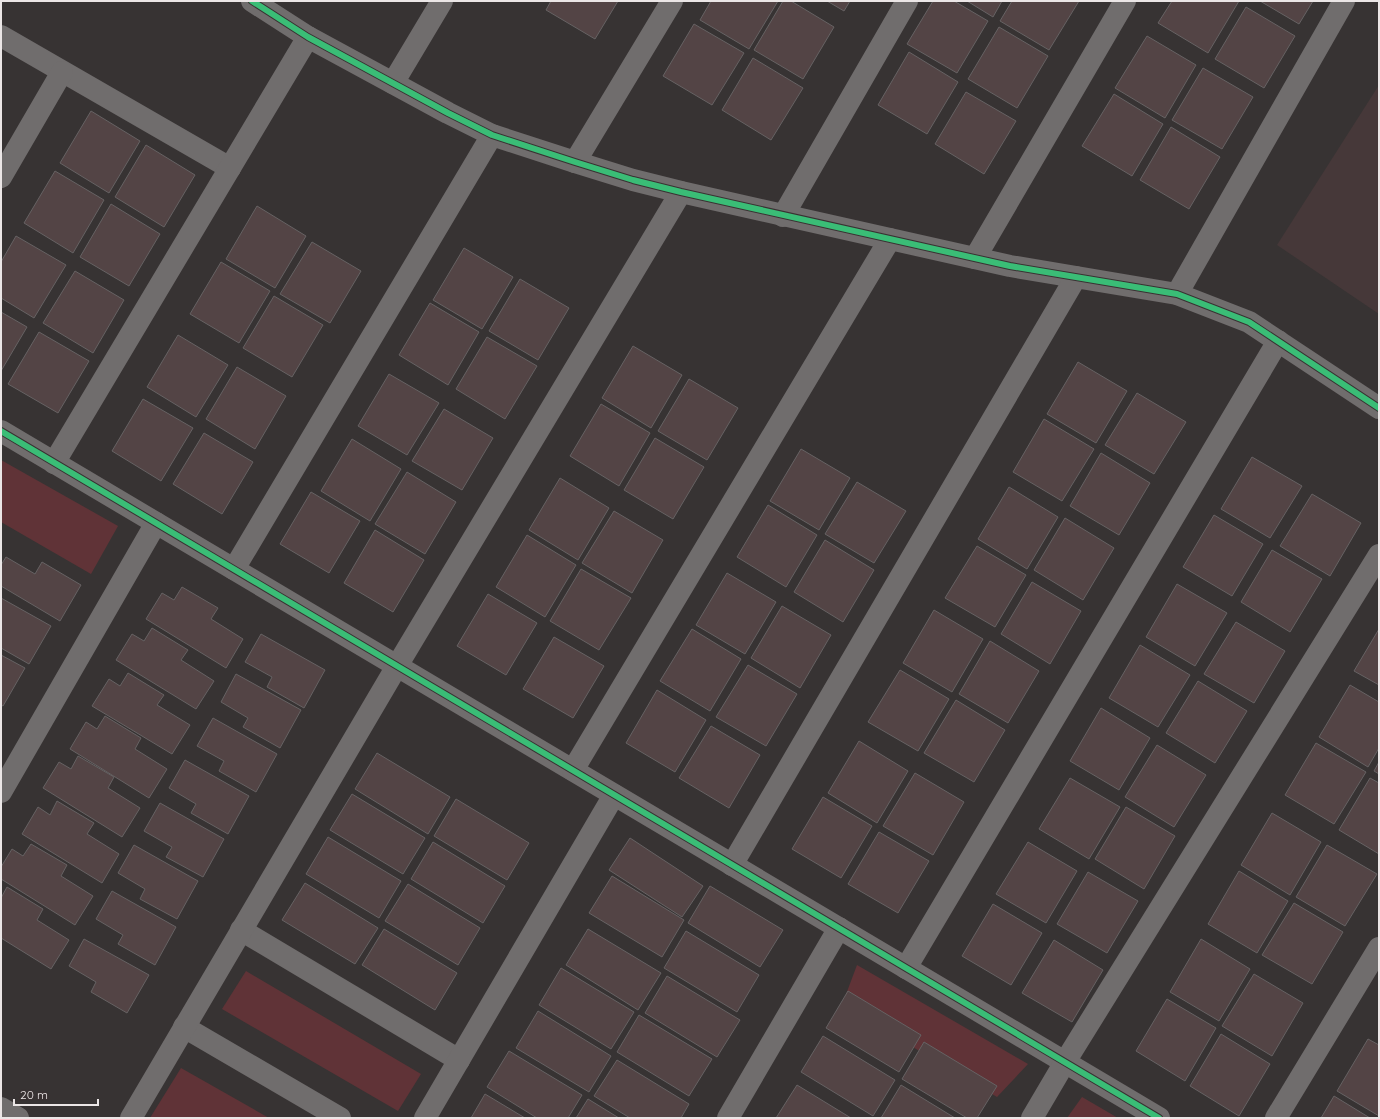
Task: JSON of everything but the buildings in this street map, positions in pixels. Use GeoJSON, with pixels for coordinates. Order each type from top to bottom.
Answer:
{"type":"FeatureCollection","features":[{"type":"Feature","properties":{"kind":"street"},"geometry":{"type":"LineString","coordinates":[[252,1],[308,37],[448,113],[492,135],[633,180],[783,216],[1010,266],[1177,294],[1249,322],[1379,408]]}},
{"type":"Feature","properties":{"kind":"street"},"geometry":{"type":"LineString","coordinates":[[393,83],[442,1]]}},
{"type":"Feature","properties":{"kind":"street"},"geometry":{"type":"LineString","coordinates":[[575,162],[672,1]]}},
{"type":"Feature","properties":{"kind":"street"},"geometry":{"type":"LineString","coordinates":[[783,216],[907,1]]}},
{"type":"Feature","properties":{"kind":"street"},"geometry":{"type":"LineString","coordinates":[[975,258],[1125,1]]}},
{"type":"Feature","properties":{"kind":"street"},"geometry":{"type":"LineString","coordinates":[[1177,294],[1344,1]]}},
{"type":"Feature","properties":{"kind":"street"},"geometry":{"type":"LineString","coordinates":[[1,36],[230,168]]}},
{"type":"Feature","properties":{"kind":"street"},"geometry":{"type":"LineString","coordinates":[[54,462],[308,37]]}},
{"type":"Feature","properties":{"kind":"street"},"geometry":{"type":"LineString","coordinates":[[1,176],[62,72]]}},
{"type":"Feature","properties":{"kind":"street"},"geometry":{"type":"LineString","coordinates":[[234,569],[492,135]]}},
{"type":"Feature","properties":{"kind":"street"},"geometry":{"type":"LineString","coordinates":[[131,1118],[397,666],[681,192]]}},
{"type":"Feature","properties":{"kind":"street"},"geometry":{"type":"LineString","coordinates":[[573,770],[890,239]]}},
{"type":"Feature","properties":{"kind":"street"},"geometry":{"type":"LineString","coordinates":[[732,864],[1076,277]]}},
{"type":"Feature","properties":{"kind":"street"},"geometry":{"type":"LineString","coordinates":[[906,968],[1278,341]]}},
{"type":"Feature","properties":{"kind":"street"},"geometry":{"type":"LineString","coordinates":[[1,431],[1159,1118]]}},
{"type":"Feature","properties":{"kind":"street"},"geometry":{"type":"LineString","coordinates":[[1,792],[156,523]]}},
{"type":"Feature","properties":{"kind":"street"},"geometry":{"type":"LineString","coordinates":[[1032,1118],[1065,1062],[1379,554]]}},
{"type":"Feature","properties":{"kind":"street"},"geometry":{"type":"LineString","coordinates":[[425,1118],[614,795]]}},
{"type":"Feature","properties":{"kind":"street"},"geometry":{"type":"LineString","coordinates":[[728,1118],[839,928]]}},
{"type":"Feature","properties":{"kind":"street"},"geometry":{"type":"LineString","coordinates":[[242,930],[459,1060]]}},
{"type":"Feature","properties":{"kind":"street"},"geometry":{"type":"LineString","coordinates":[[1276,1118],[1379,948]]}},
{"type":"Feature","properties":{"kind":"street"},"geometry":{"type":"LineString","coordinates":[[184,1027],[340,1118]]}},
{"type":"Feature","properties":{"kind":"street"},"geometry":{"type":"LineString","coordinates":[[1,1108],[18,1118]]}},
{"type":"Feature","properties":{"kind":"shaded area"},"geometry":{"type":"Polygon","coordinates":[[[1379,85],[1379,314],[1277,245],[1379,85]]]}},
{"type":"Feature","properties":{"kind":"shaded area"},"geometry":{"type":"Polygon","coordinates":[[[1,460],[118,526],[91,574],[1,522],[1,460]]]}},
{"type":"Feature","properties":{"kind":"shaded area"},"geometry":{"type":"Polygon","coordinates":[[[857,965],[1028,1064],[997,1097],[842,1005],[857,965]]]}},
{"type":"Feature","properties":{"kind":"shaded area"},"geometry":{"type":"Polygon","coordinates":[[[246,971],[421,1074],[398,1111],[222,1009],[246,971]]]}},
{"type":"Feature","properties":{"kind":"shaded area"},"geometry":{"type":"Polygon","coordinates":[[[181,1068],[269,1118],[150,1118],[181,1068]]]}},
{"type":"Feature","properties":{"kind":"shaded area"},"geometry":{"type":"Polygon","coordinates":[[[1082,1097],[1118,1118],[1067,1118],[1082,1097]]]}},
{"type":"Feature","properties":{"kind":"cycle path"},"geometry":{"type":"LineString","coordinates":[[252,1],[308,37],[448,113],[492,135],[633,180],[681,192],[1010,266],[1177,294],[1249,322],[1379,408]]}},
{"type":"Feature","properties":{"kind":"cycle path"},"geometry":{"type":"LineString","coordinates":[[1,431],[1159,1118]]}}]}
